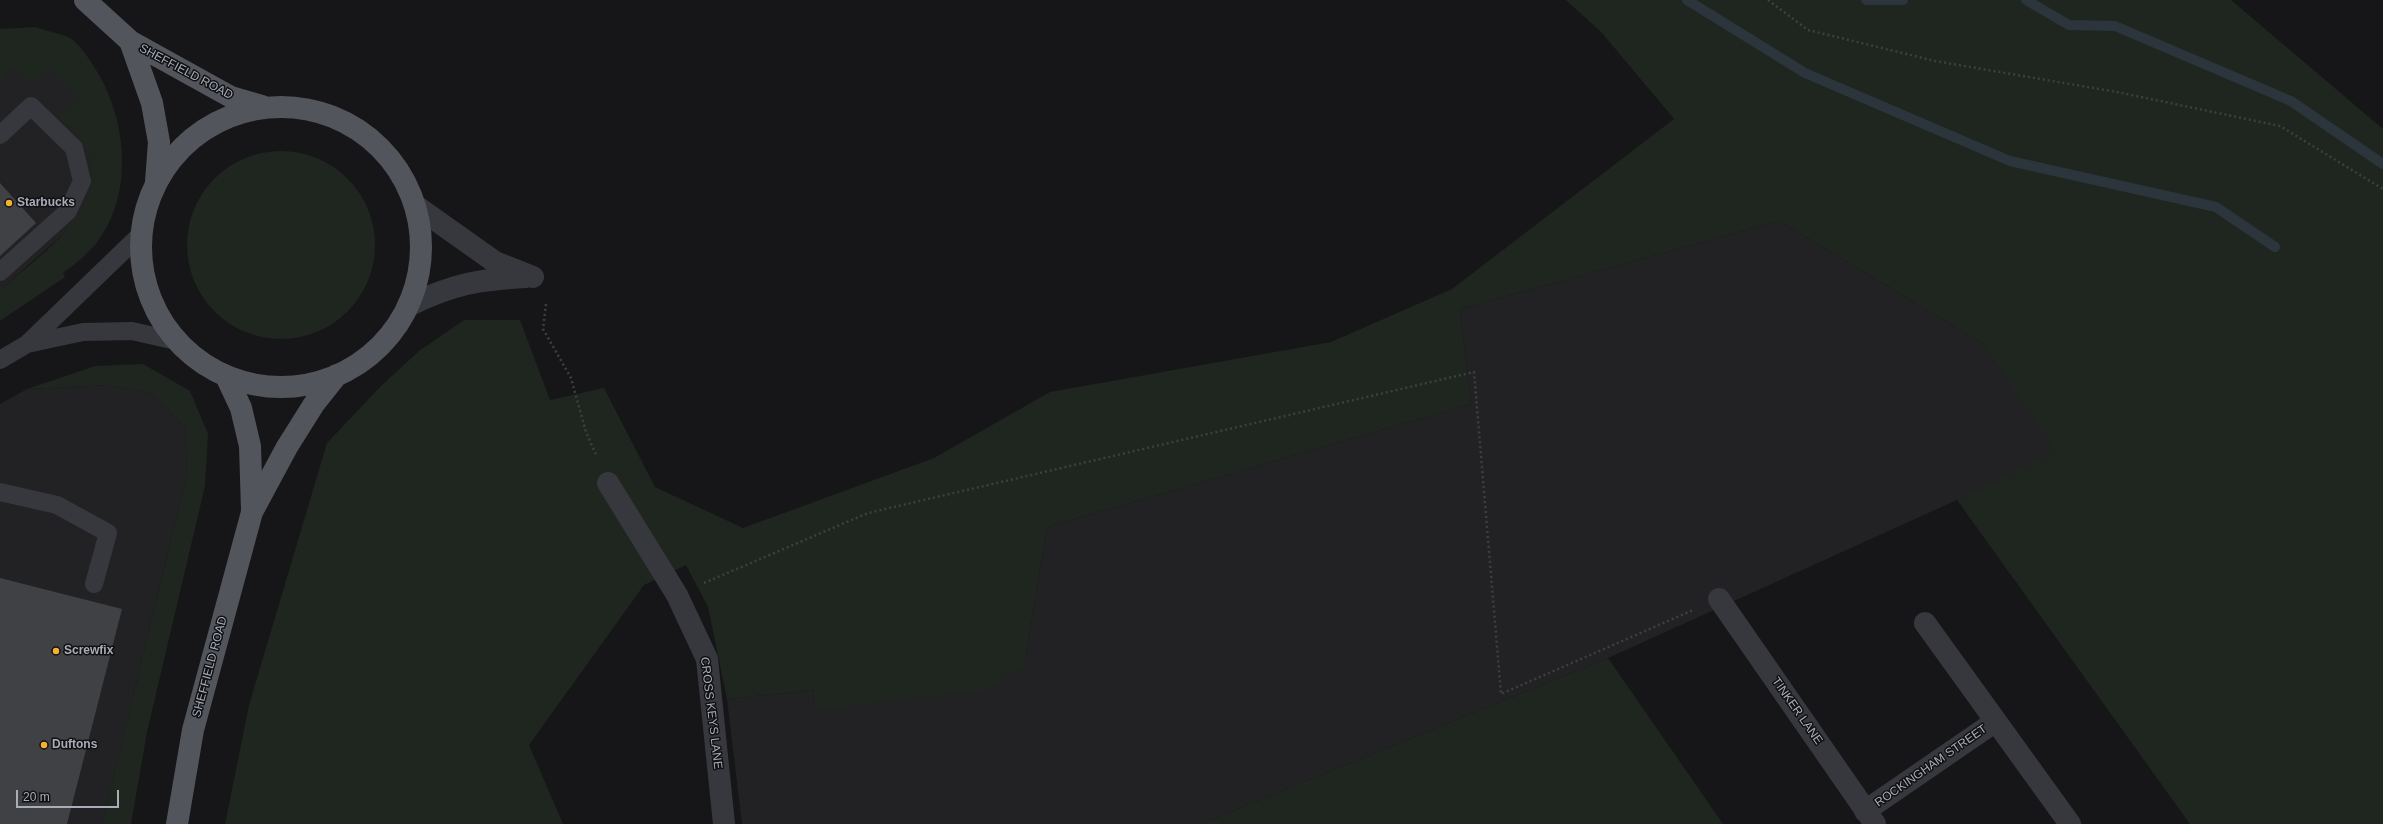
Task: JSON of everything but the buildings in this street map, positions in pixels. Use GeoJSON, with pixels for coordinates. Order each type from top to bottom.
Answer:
{"type":"FeatureCollection","features":[{"type":"Feature","properties":{"kind":"main road","name":"SHEFFIELD ROAD"},"geometry":{"type":"LineString","coordinates":[[83,1],[130,41],[231,97],[266,107]]}},
{"type":"Feature","properties":{"kind":"main road","name":"SHEFFIELD ROAD"},"geometry":{"type":"LineString","coordinates":[[130,41],[152,103],[158,142],[156,183]]}},
{"type":"Feature","properties":{"kind":"main road"},"geometry":{"type":"LineString","coordinates":[[266,107],[298,108],[330,115],[359,130],[384,151],[403,176],[416,206],[421,247],[419,274],[408,306],[379,347],[337,375],[310,384],[282,387],[253,384],[226,376],[195,358],[176,341],[153,306],[143,275],[141,234],[145,212],[156,183],[176,154],[203,130],[242,111],[266,107]]}},
{"type":"Feature","properties":{"kind":"main road","name":"SHEFFIELD ROAD"},"geometry":{"type":"LineString","coordinates":[[177,824],[193,730],[252,512],[287,447],[314,404],[337,375]]}},
{"type":"Feature","properties":{"kind":"main road","name":"SHEFFIELD ROAD"},"geometry":{"type":"LineString","coordinates":[[226,376],[242,408],[250,446],[252,512]]}},
{"type":"Feature","properties":{"kind":"street"},"geometry":{"type":"LineString","coordinates":[[408,306],[436,292],[464,283],[482,280],[533,277],[495,262],[416,206]]}},
{"type":"Feature","properties":{"kind":"street","name":"CROSS KEYS LANE"},"geometry":{"type":"LineString","coordinates":[[608,484],[676,595],[707,659],[724,824]]}},
{"type":"Feature","properties":{"kind":"street","name":"TINKER LANE"},"geometry":{"type":"LineString","coordinates":[[1719,599],[1870,818]]}},
{"type":"Feature","properties":{"kind":"street","name":"ROCKINGHAM STREET"},"geometry":{"type":"LineString","coordinates":[[1925,623],[2070,824]]}},
{"type":"Feature","properties":{"kind":"street","name":"ROCKINGHAM STREET"},"geometry":{"type":"LineString","coordinates":[[1870,818],[1996,721]]}},
{"type":"Feature","properties":{"kind":"lane"},"geometry":{"type":"LineString","coordinates":[[0,135],[31,106],[74,148],[82,180],[68,211],[0,272]]}},
{"type":"Feature","properties":{"kind":"lane"},"geometry":{"type":"LineString","coordinates":[[0,360],[27,344],[141,234]]}},
{"type":"Feature","properties":{"kind":"lane"},"geometry":{"type":"LineString","coordinates":[[27,344],[83,332],[132,331],[176,341]]}},
{"type":"Feature","properties":{"kind":"lane"},"geometry":{"type":"LineString","coordinates":[[0,492],[57,505],[108,533],[94,584]]}},
{"type":"Feature","properties":{"kind":"path"},"geometry":{"type":"LineString","coordinates":[[1768,0],[1808,30],[1935,61],[2117,92],[2280,126],[2383,189]]}},
{"type":"Feature","properties":{"kind":"path"},"geometry":{"type":"LineString","coordinates":[[543,329],[571,378],[586,432],[608,484]]}},
{"type":"Feature","properties":{"kind":"path"},"geometry":{"type":"LineString","coordinates":[[676,595],[868,513],[1474,372],[1502,694],[1719,599]]}},
{"type":"Feature","properties":{"kind":"shaded area"},"geometry":{"type":"Polygon","coordinates":[[[1566,0],[2231,0],[2383,129],[2383,824],[2190,824],[1957,500],[2055,451],[1982,343],[1779,221],[1460,309],[1471,404],[1047,527],[1024,667],[986,690],[815,710],[813,690],[727,699],[708,607],[686,565],[644,585],[529,745],[563,824],[225,824],[249,705],[327,443],[381,386],[419,351],[464,320],[520,320],[550,400],[604,388],[655,487],[743,528],[934,458],[1050,392],[1331,342],[1452,289],[1674,119],[1602,33],[1566,0]]]}},
{"type":"Feature","properties":{"kind":"shaded area"},"geometry":{"type":"Polygon","coordinates":[[[35,27],[66,36],[74,41],[89,59],[104,84],[117,121],[121,140],[121,180],[118,199],[111,217],[102,235],[94,246],[63,273],[65,277],[0,321],[0,290],[36,260],[71,225],[84,205],[91,185],[91,162],[81,139],[58,115],[76,97],[49,69],[31,85],[14,67],[0,80],[0,29],[35,27]]]}},
{"type":"Feature","properties":{"kind":"shaded area"},"geometry":{"type":"Polygon","coordinates":[[[0,57],[70,69],[99,125],[97,202],[0,290],[0,57]]]}},
{"type":"Feature","properties":{"kind":"shaded area"},"geometry":{"type":"Polygon","coordinates":[[[281,151],[299,153],[317,158],[333,167],[347,179],[359,193],[368,209],[373,227],[375,245],[373,263],[368,281],[359,297],[347,311],[333,323],[317,332],[299,337],[281,339],[263,337],[245,332],[229,323],[215,311],[203,297],[194,281],[189,263],[187,245],[189,227],[194,209],[203,193],[215,179],[229,167],[245,158],[263,153],[281,151]]]}},
{"type":"Feature","properties":{"kind":"shaded area"},"geometry":{"type":"Polygon","coordinates":[[[1779,221],[1982,343],[2056,451],[1957,500],[1608,658],[1201,824],[742,824],[727,699],[813,690],[815,710],[1024,667],[1047,527],[1471,404],[1460,309],[1779,221]]]}},
{"type":"Feature","properties":{"kind":"shaded area"},"geometry":{"type":"Polygon","coordinates":[[[143,364],[190,391],[208,434],[205,486],[147,732],[131,824],[102,824],[187,474],[185,427],[153,394],[108,385],[27,389],[95,366],[143,364]]]}},
{"type":"Feature","properties":{"kind":"shaded area"},"geometry":{"type":"Polygon","coordinates":[[[108,385],[153,394],[185,427],[187,474],[102,824],[0,824],[0,404],[27,389],[108,385]]]}},
{"type":"Feature","properties":{"kind":"shaded area"},"geometry":{"type":"Polygon","coordinates":[[[1608,658],[1723,824],[1201,824],[1608,658]]]}},
{"type":"Feature","properties":{"kind":"waterway"},"geometry":{"type":"LineString","coordinates":[[1687,0],[1805,73],[2010,161],[2216,207],[2275,247]]}},
{"type":"Feature","properties":{"kind":"waterway"},"geometry":{"type":"LineString","coordinates":[[1866,0],[1903,0]]}},
{"type":"Feature","properties":{"kind":"waterway"},"geometry":{"type":"LineString","coordinates":[[2026,0],[2069,25],[2115,26],[2291,101],[2383,164]]}},
{"type":"Feature","properties":{"kind":"place","name":"Starbucks"},"geometry":{"type":"Point","coordinates":[9,203]}},
{"type":"Feature","properties":{"kind":"place","name":"Screwfix"},"geometry":{"type":"Point","coordinates":[56,651]}},
{"type":"Feature","properties":{"kind":"place","name":"Duftons"},"geometry":{"type":"Point","coordinates":[44,745]}}]}
